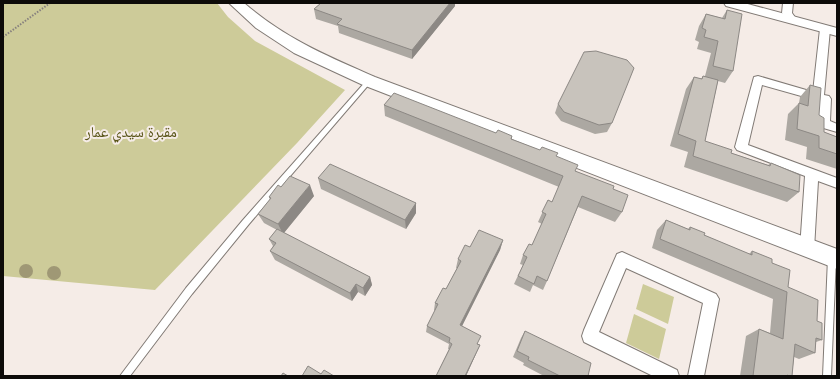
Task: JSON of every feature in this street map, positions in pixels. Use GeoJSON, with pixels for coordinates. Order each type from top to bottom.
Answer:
{"type":"FeatureCollection","features":[{"type":"Feature","properties":{"kind":"main road"},"geometry":{"type":"LineString","coordinates":[[236,3],[261,25],[299,49],[369,81],[834,258]]}},
{"type":"Feature","properties":{"kind":"street"},"geometry":{"type":"LineString","coordinates":[[730,3],[831,31],[818,97]]}},
{"type":"Feature","properties":{"kind":"street"},"geometry":{"type":"LineString","coordinates":[[788,3],[787,13],[792,20]]}},
{"type":"Feature","properties":{"kind":"street"},"geometry":{"type":"LineString","coordinates":[[837,128],[824,124],[824,99],[758,80],[741,147],[837,184]]}},
{"type":"Feature","properties":{"kind":"street"},"geometry":{"type":"LineString","coordinates":[[807,248],[812,174]]}},
{"type":"Feature","properties":{"kind":"street"},"geometry":{"type":"LineString","coordinates":[[672,376],[590,336],[622,259],[711,299],[696,376]]}},
{"type":"Feature","properties":{"kind":"lane"},"geometry":{"type":"LineString","coordinates":[[124,376],[189,291],[246,222],[369,81]]}},
{"type":"Feature","properties":{"kind":"lane"},"geometry":{"type":"LineString","coordinates":[[827,376],[834,258]]}},
{"type":"Feature","properties":{"kind":"path"},"geometry":{"type":"LineString","coordinates":[[3,37],[50,3]]}},
{"type":"Feature","properties":{"kind":"green space","name":"مقبرة سيدي عمار"},"geometry":{"type":"Polygon","coordinates":[[[3,3],[217,3],[228,17],[255,41],[345,90],[297,143],[155,290],[3,276],[3,3]]]}},
{"type":"Feature","properties":{"kind":"green space"},"geometry":{"type":"Polygon","coordinates":[[[643,284],[674,297],[668,324],[636,309],[643,284]]]}},
{"type":"Feature","properties":{"kind":"green space"},"geometry":{"type":"Polygon","coordinates":[[[634,314],[666,329],[659,359],[626,343],[634,314]]]}},
{"type":"Feature","properties":{"kind":"building"},"geometry":{"type":"Polygon","coordinates":[[[321,3],[450,3],[412,50],[337,24],[342,19],[314,9],[321,3]]]}},
{"type":"Feature","properties":{"kind":"building"},"geometry":{"type":"Polygon","coordinates":[[[727,10],[742,14],[733,71],[713,66],[718,41],[704,37],[706,30],[702,28],[706,14],[725,19],[727,10]]]}},
{"type":"Feature","properties":{"kind":"building"},"geometry":{"type":"Polygon","coordinates":[[[596,51],[627,60],[634,68],[612,123],[599,125],[564,112],[558,104],[584,52],[596,51]]]}},
{"type":"Feature","properties":{"kind":"building"},"geometry":{"type":"Polygon","coordinates":[[[703,76],[718,80],[705,141],[732,150],[731,153],[770,166],[771,163],[800,175],[799,192],[693,156],[696,141],[678,134],[694,77],[702,79],[703,76]]]}},
{"type":"Feature","properties":{"kind":"building"},"geometry":{"type":"Polygon","coordinates":[[[810,85],[821,88],[819,115],[824,118],[824,132],[837,137],[837,154],[819,148],[819,136],[797,129],[799,103],[808,106],[810,85]]]}},
{"type":"Feature","properties":{"kind":"building"},"geometry":{"type":"Polygon","coordinates":[[[394,93],[496,133],[498,130],[512,136],[511,139],[540,150],[542,147],[558,153],[556,156],[578,165],[575,171],[614,186],[613,189],[628,195],[622,212],[582,196],[547,281],[537,276],[534,284],[518,276],[527,257],[523,255],[529,244],[532,245],[546,214],[542,212],[548,200],[552,202],[563,176],[384,105],[394,93]]]}},
{"type":"Feature","properties":{"kind":"building"},"geometry":{"type":"Polygon","coordinates":[[[330,164],[416,203],[405,220],[318,178],[330,164]]]}},
{"type":"Feature","properties":{"kind":"building"},"geometry":{"type":"Polygon","coordinates":[[[290,176],[310,185],[278,224],[258,214],[271,198],[269,197],[278,185],[281,187],[290,176]]]}},
{"type":"Feature","properties":{"kind":"building"},"geometry":{"type":"Polygon","coordinates":[[[666,220],[690,230],[690,227],[705,233],[704,235],[752,255],[752,251],[772,259],[772,263],[790,270],[788,287],[818,300],[817,321],[822,323],[822,340],[816,338],[815,353],[795,344],[792,376],[753,376],[759,329],[783,339],[787,292],[660,239],[666,220]]]}},
{"type":"Feature","properties":{"kind":"building"},"geometry":{"type":"Polygon","coordinates":[[[277,229],[370,277],[363,288],[356,284],[350,293],[270,251],[276,243],[269,239],[277,229]]]}},
{"type":"Feature","properties":{"kind":"building"},"geometry":{"type":"Polygon","coordinates":[[[479,230],[503,240],[460,325],[481,336],[477,344],[480,345],[465,376],[436,376],[452,344],[449,342],[450,338],[427,326],[438,304],[435,303],[443,288],[446,289],[461,261],[458,259],[465,245],[470,247],[479,230]]]}},
{"type":"Feature","properties":{"kind":"building"},"geometry":{"type":"Polygon","coordinates":[[[525,331],[591,363],[588,376],[560,376],[528,360],[529,357],[517,351],[525,331]]]}},
{"type":"Feature","properties":{"kind":"building"},"geometry":{"type":"Polygon","coordinates":[[[308,366],[321,374],[324,370],[334,376],[302,376],[308,366]]]}},
{"type":"Feature","properties":{"kind":"building"},"geometry":{"type":"Polygon","coordinates":[[[283,373],[288,376],[281,376],[283,373]]]}}]}
